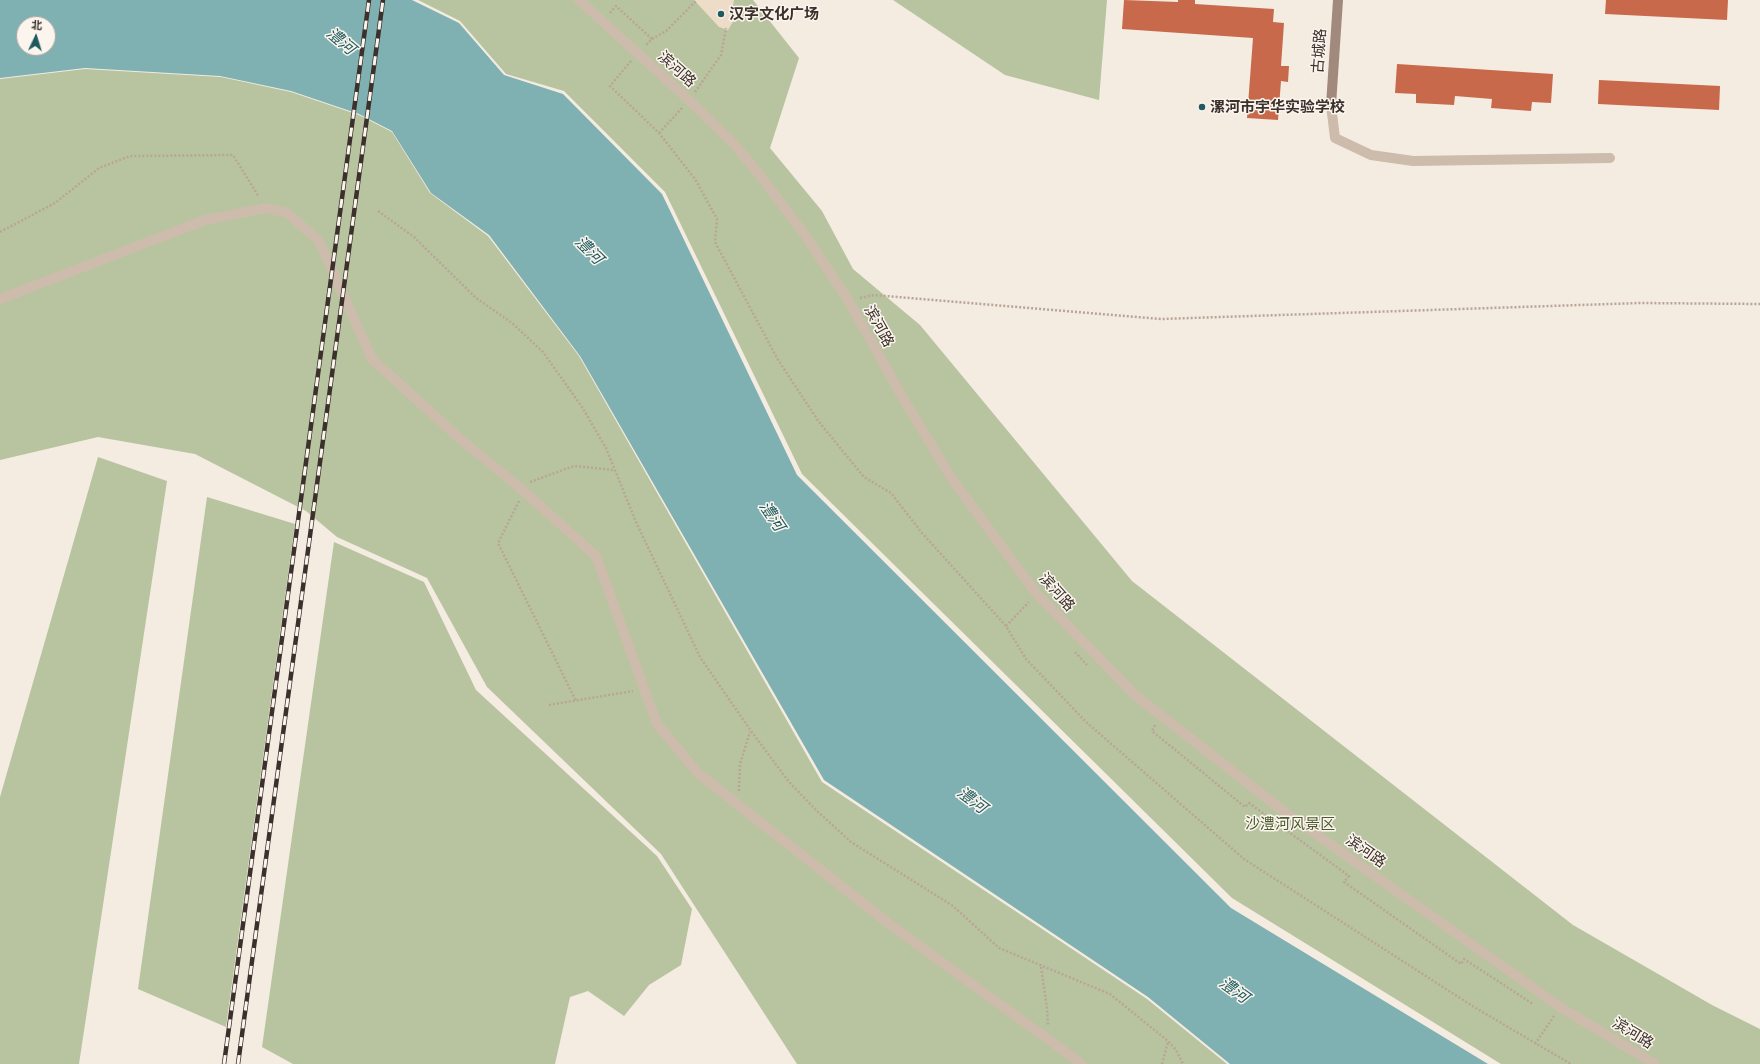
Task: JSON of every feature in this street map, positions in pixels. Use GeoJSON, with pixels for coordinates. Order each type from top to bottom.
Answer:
{"type":"FeatureCollection","features":[{"type":"Feature","properties":{"kind":"street","name":"滨河路"},"geometry":{"type":"LineString","coordinates":[[579,0],[689,100],[735,145],[762,178],[805,235],[848,300],[904,400],[952,479],[1036,594],[1135,695],[1282,810],[1560,1007],[1656,1064]]}},
{"type":"Feature","properties":{"kind":"street","name":"古城路"},"geometry":{"type":"LineString","coordinates":[[1338,0],[1331,105],[1335,138],[1371,155],[1413,161],[1610,158]]}},
{"type":"Feature","properties":{"kind":"street"},"geometry":{"type":"LineString","coordinates":[[0,299],[205,220],[266,208],[287,213],[319,241],[372,359],[596,556],[643,689],[657,724],[698,773],[739,807],[888,923],[1082,1064]]}},
{"type":"Feature","properties":{"kind":"path"},"geometry":{"type":"LineString","coordinates":[[610,86],[652,39],[666,31],[697,0]]}},
{"type":"Feature","properties":{"kind":"path"},"geometry":{"type":"LineString","coordinates":[[602,21],[616,6],[652,39]]}},
{"type":"Feature","properties":{"kind":"path"},"geometry":{"type":"LineString","coordinates":[[660,133],[689,100],[721,55],[726,28]]}},
{"type":"Feature","properties":{"kind":"path"},"geometry":{"type":"LineString","coordinates":[[0,232],[55,203],[99,168],[130,156],[233,154],[266,208]]}},
{"type":"Feature","properties":{"kind":"path"},"geometry":{"type":"LineString","coordinates":[[378,211],[414,237],[476,298],[512,323],[543,352],[582,407],[606,448],[613,470],[636,522],[700,657],[751,731],[789,782],[816,810],[852,842],[953,906],[999,948],[1040,967],[1110,994],[1168,1041],[1176,1050],[1183,1064]]}},
{"type":"Feature","properties":{"kind":"path"},"geometry":{"type":"LineString","coordinates":[[848,300],[874,295],[1161,319],[1640,303],[1760,304]]}},
{"type":"Feature","properties":{"kind":"path"},"geometry":{"type":"LineString","coordinates":[[576,700],[498,543],[521,489],[574,466],[613,470]]}},
{"type":"Feature","properties":{"kind":"path"},"geometry":{"type":"LineString","coordinates":[[1006,626],[1036,594]]}},
{"type":"Feature","properties":{"kind":"path"},"geometry":{"type":"LineString","coordinates":[[549,705],[643,689]]}},
{"type":"Feature","properties":{"kind":"path"},"geometry":{"type":"LineString","coordinates":[[739,807],[740,764],[751,731]]}},
{"type":"Feature","properties":{"kind":"path"},"geometry":{"type":"LineString","coordinates":[[1040,967],[1047,1008],[1049,1040]]}},
{"type":"Feature","properties":{"kind":"path"},"geometry":{"type":"LineString","coordinates":[[1535,1044],[1560,1007]]}},
{"type":"Feature","properties":{"kind":"path"},"geometry":{"type":"LineString","coordinates":[[1162,1064],[1168,1041]]}},
{"type":"Feature","properties":{"kind":"green space","name":"沙澧河风景区"},"geometry":{"type":"Polygon","coordinates":[[[418,0],[753,0],[799,58],[770,148],[822,211],[853,269],[920,325],[1132,581],[1573,925],[1712,1005],[1760,1029],[1760,1064],[1501,1064],[1232,898],[802,474],[665,192],[564,91],[506,74],[460,21],[418,0]]]}},
{"type":"Feature","properties":{"kind":"green space"},"geometry":{"type":"Polygon","coordinates":[[[893,0],[1107,0],[1099,100],[1005,75],[893,0]]]}},
{"type":"Feature","properties":{"kind":"green space"},"geometry":{"type":"Polygon","coordinates":[[[85,69],[221,77],[291,92],[359,115],[392,132],[430,193],[488,236],[579,356],[822,782],[1147,999],[1227,1064],[797,1064],[661,854],[487,687],[427,578],[337,537],[306,511],[195,454],[98,437],[0,460],[0,79],[85,69]]]}},
{"type":"Feature","properties":{"kind":"green space"},"geometry":{"type":"Polygon","coordinates":[[[98,457],[167,481],[79,1064],[0,1064],[0,797],[98,457]]]}},
{"type":"Feature","properties":{"kind":"green space"},"geometry":{"type":"Polygon","coordinates":[[[207,497],[295,524],[226,1027],[138,989],[207,497]]]}},
{"type":"Feature","properties":{"kind":"green space"},"geometry":{"type":"Polygon","coordinates":[[[334,542],[424,582],[476,690],[657,856],[692,909],[681,965],[649,985],[624,1016],[588,991],[570,997],[555,1064],[293,1064],[262,1047],[334,542]]]}},
{"type":"Feature","properties":{"kind":"shaded area","name":"汉字文化广场"},"geometry":{"type":"Polygon","coordinates":[[[694,0],[734,0],[732,12],[737,15],[728,30],[719,27],[694,0]]]}},
{"type":"Feature","properties":{"kind":"water","name":"澧河"},"geometry":{"type":"Polygon","coordinates":[[[0,0],[412,0],[459,23],[504,75],[563,94],[662,194],[797,475],[1231,908],[1488,1064],[1230,1064],[1148,997],[824,780],[580,356],[489,235],[431,193],[392,131],[359,114],[291,91],[220,76],[85,68],[0,78],[0,0]]]}},
{"type":"Feature","properties":{"kind":"building"},"geometry":{"type":"Polygon","coordinates":[[[1124,0],[1178,2],[1178,0],[1195,0],[1195,4],[1274,9],[1273,22],[1284,23],[1281,66],[1289,66],[1288,82],[1281,81],[1278,120],[1247,118],[1253,38],[1122,29],[1124,0]]]}},
{"type":"Feature","properties":{"kind":"building"},"geometry":{"type":"Polygon","coordinates":[[[1606,0],[1728,0],[1727,20],[1605,14],[1606,0]]]}},
{"type":"Feature","properties":{"kind":"building"},"geometry":{"type":"Polygon","coordinates":[[[1397,64],[1553,74],[1551,103],[1532,102],[1531,111],[1491,108],[1492,99],[1455,96],[1454,105],[1416,103],[1416,94],[1395,93],[1397,64]]]}},
{"type":"Feature","properties":{"kind":"building"},"geometry":{"type":"Polygon","coordinates":[[[1599,80],[1720,86],[1719,110],[1598,104],[1599,80]]]}},
{"type":"Feature","properties":{"kind":"railway"},"geometry":{"type":"LineString","coordinates":[[224,1064],[369,0]]}},
{"type":"Feature","properties":{"kind":"railway"},"geometry":{"type":"LineString","coordinates":[[238,1064],[383,0]]}},
{"type":"Feature","properties":{"kind":"place","name":"汉字文化广场"},"geometry":{"type":"Point","coordinates":[721,14]}},
{"type":"Feature","properties":{"kind":"place","name":"漯河市宇华实验学校"},"geometry":{"type":"Point","coordinates":[1202,107]}}]}
